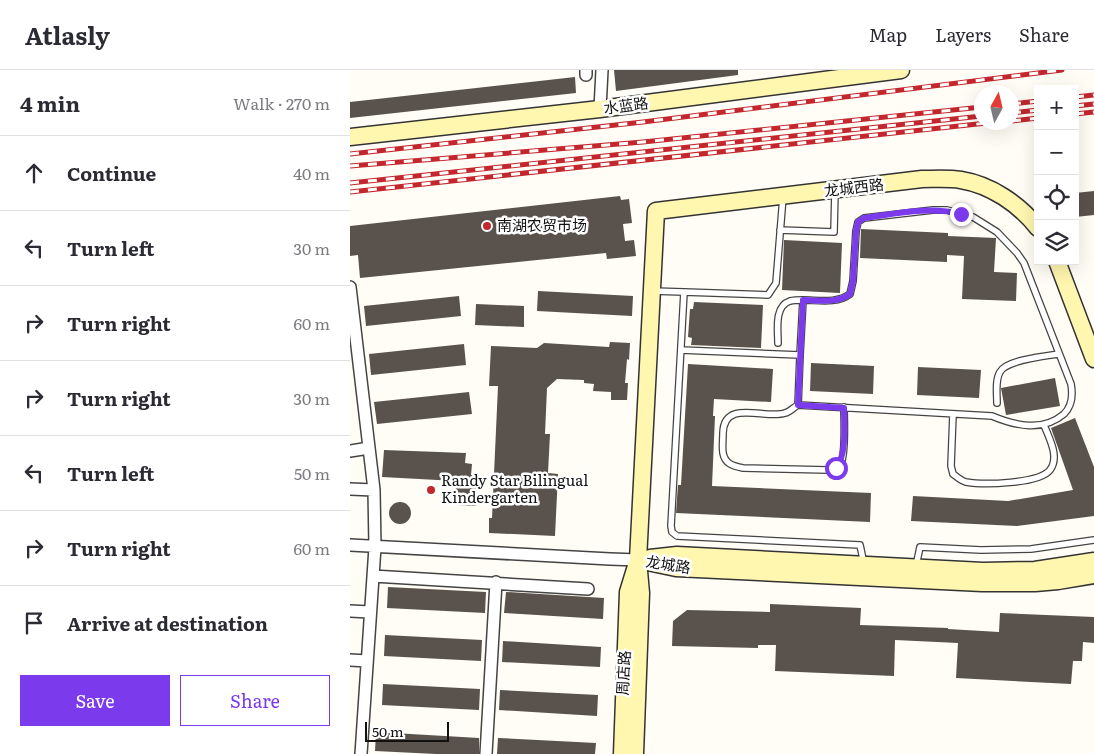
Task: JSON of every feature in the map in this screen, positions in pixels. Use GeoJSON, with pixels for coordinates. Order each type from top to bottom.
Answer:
{"type":"FeatureCollection","features":[{"type":"Feature","properties":{"kind":"street"},"geometry":{"type":"LineString","coordinates":[[600,109],[602,70]]}},
{"type":"Feature","properties":{"kind":"street","name":"水蓝路"},"geometry":{"type":"LineString","coordinates":[[350,137],[600,109],[901,70]]}},
{"type":"Feature","properties":{"kind":"street","name":"龙城西路"},"geometry":{"type":"LineString","coordinates":[[656,211],[922,179],[961,180],[992,190],[1015,205],[1034,224]]}},
{"type":"Feature","properties":{"kind":"street","name":"周店路"},"geometry":{"type":"LineString","coordinates":[[622,754],[630,697],[656,211]]}},
{"type":"Feature","properties":{"kind":"street"},"geometry":{"type":"LineString","coordinates":[[1059,265],[1094,359]]}},
{"type":"Feature","properties":{"kind":"street"},"geometry":{"type":"LineString","coordinates":[[350,287],[374,490],[375,547],[361,754]]}},
{"type":"Feature","properties":{"kind":"street"},"geometry":{"type":"LineString","coordinates":[[350,451],[369,448]]}},
{"type":"Feature","properties":{"kind":"street"},"geometry":{"type":"LineString","coordinates":[[350,489],[374,490]]}},
{"type":"Feature","properties":{"kind":"street"},"geometry":{"type":"LineString","coordinates":[[350,545],[638,560]]}},
{"type":"Feature","properties":{"kind":"street","name":"龙城路"},"geometry":{"type":"LineString","coordinates":[[638,560],[677,556],[983,571],[1026,571],[1094,561]]}},
{"type":"Feature","properties":{"kind":"street","name":"龙城路"},"geometry":{"type":"LineString","coordinates":[[638,560],[676,568],[982,584],[1035,583],[1094,575]]}},
{"type":"Feature","properties":{"kind":"street"},"geometry":{"type":"LineString","coordinates":[[373,576],[588,589]]}},
{"type":"Feature","properties":{"kind":"street"},"geometry":{"type":"LineString","coordinates":[[486,754],[496,582]]}},
{"type":"Feature","properties":{"kind":"street"},"geometry":{"type":"LineString","coordinates":[[350,611],[370,612]]}},
{"type":"Feature","properties":{"kind":"street"},"geometry":{"type":"LineString","coordinates":[[350,660],[366,661]]}},
{"type":"Feature","properties":{"kind":"street"},"geometry":{"type":"LineString","coordinates":[[613,754],[630,697]]}},
{"type":"Feature","properties":{"kind":"street"},"geometry":{"type":"LineString","coordinates":[[630,697],[643,754]]}},
{"type":"Feature","properties":{"kind":"street","name":"周店路"},"geometry":{"type":"LineString","coordinates":[[630,697],[635,754]]}},
{"type":"Feature","properties":{"kind":"lane"},"geometry":{"type":"LineString","coordinates":[[780,230],[834,232],[835,190]]}},
{"type":"Feature","properties":{"kind":"lane"},"geometry":{"type":"LineString","coordinates":[[651,291],[768,295],[776,283],[783,196]]}},
{"type":"Feature","properties":{"kind":"lane"},"geometry":{"type":"LineString","coordinates":[[778,343],[779,313],[783,306],[790,301],[832,301],[844,298],[850,294],[853,281],[856,231],[858,222],[864,218],[947,210],[973,217],[985,224],[997,232],[1018,253],[1024,263],[1071,384],[1071,403],[1057,420],[1044,425],[1028,426],[1008,423],[992,416],[798,405],[784,414],[740,412],[732,415],[726,420],[723,429],[722,451],[725,460],[732,466],[743,468],[828,470],[836,468],[841,462],[843,453],[844,408]]}},
{"type":"Feature","properties":{"kind":"lane"},"geometry":{"type":"LineString","coordinates":[[684,292],[672,532],[677,536],[860,545],[865,566]]}},
{"type":"Feature","properties":{"kind":"lane"},"geometry":{"type":"LineString","coordinates":[[798,405],[803,300]]}},
{"type":"Feature","properties":{"kind":"lane"},"geometry":{"type":"LineString","coordinates":[[681,350],[800,355]]}},
{"type":"Feature","properties":{"kind":"lane"},"geometry":{"type":"LineString","coordinates":[[997,403],[998,376],[1001,369],[1008,364],[1059,354]]}},
{"type":"Feature","properties":{"kind":"lane"},"geometry":{"type":"LineString","coordinates":[[953,414],[951,466],[953,474],[965,482],[1008,483],[1043,476],[1050,469],[1053,460],[1053,450],[1044,425]]}},
{"type":"Feature","properties":{"kind":"lane"},"geometry":{"type":"LineString","coordinates":[[916,568],[920,547],[981,550],[1031,549],[1094,540]]}},
{"type":"Feature","properties":{"kind":"building"},"geometry":{"type":"Polygon","coordinates":[[[614,70],[738,70],[738,75],[616,91],[614,70]]]}},
{"type":"Feature","properties":{"kind":"building"},"geometry":{"type":"Polygon","coordinates":[[[575,77],[576,93],[350,118],[350,102],[575,77]]]}},
{"type":"Feature","properties":{"kind":"building"},"geometry":{"type":"Polygon","coordinates":[[[1094,191],[1094,215],[1079,217],[1079,193],[1094,191]]]}},
{"type":"Feature","properties":{"kind":"building"},"geometry":{"type":"Polygon","coordinates":[[[620,196],[621,200],[629,199],[632,223],[623,224],[625,241],[634,240],[636,256],[607,259],[606,253],[360,278],[358,255],[350,256],[350,226],[620,196]]]}},
{"type":"Feature","properties":{"kind":"building"},"geometry":{"type":"Polygon","coordinates":[[[861,229],[948,233],[948,236],[996,238],[994,272],[1017,273],[1016,301],[962,299],[964,256],[947,255],[947,262],[860,258],[861,229]]]}},
{"type":"Feature","properties":{"kind":"building"},"geometry":{"type":"Polygon","coordinates":[[[784,240],[842,243],[840,293],[782,290],[784,240]]]}},
{"type":"Feature","properties":{"kind":"building"},"geometry":{"type":"Polygon","coordinates":[[[538,291],[633,296],[632,316],[537,311],[538,291]]]}},
{"type":"Feature","properties":{"kind":"building"},"geometry":{"type":"Polygon","coordinates":[[[459,296],[461,316],[366,326],[364,306],[459,296]]]}},
{"type":"Feature","properties":{"kind":"building"},"geometry":{"type":"Polygon","coordinates":[[[694,302],[763,305],[761,348],[691,345],[692,338],[688,337],[690,309],[693,309],[694,302]]]}},
{"type":"Feature","properties":{"kind":"building"},"geometry":{"type":"Polygon","coordinates":[[[476,304],[524,306],[524,327],[475,325],[476,304]]]}},
{"type":"Feature","properties":{"kind":"building"},"geometry":{"type":"Polygon","coordinates":[[[610,342],[630,343],[625,383],[628,383],[627,400],[611,400],[611,392],[593,391],[594,384],[584,383],[584,380],[557,379],[547,388],[545,434],[550,434],[548,473],[558,474],[555,536],[489,533],[489,518],[492,518],[498,386],[489,386],[491,346],[537,348],[544,343],[609,347],[610,342]]]}},
{"type":"Feature","properties":{"kind":"building"},"geometry":{"type":"Polygon","coordinates":[[[464,344],[466,365],[371,375],[369,354],[464,344]]]}},
{"type":"Feature","properties":{"kind":"building"},"geometry":{"type":"Polygon","coordinates":[[[811,363],[874,366],[873,394],[810,391],[811,363]]]}},
{"type":"Feature","properties":{"kind":"building"},"geometry":{"type":"Polygon","coordinates":[[[688,364],[773,369],[771,402],[714,399],[712,486],[871,493],[870,522],[676,513],[678,485],[681,485],[688,364]]]}},
{"type":"Feature","properties":{"kind":"building"},"geometry":{"type":"Polygon","coordinates":[[[918,367],[981,370],[979,398],[917,395],[918,367]]]}},
{"type":"Feature","properties":{"kind":"building"},"geometry":{"type":"Polygon","coordinates":[[[1055,378],[1060,406],[1006,415],[1001,388],[1055,378]]]}},
{"type":"Feature","properties":{"kind":"building"},"geometry":{"type":"Polygon","coordinates":[[[469,392],[472,414],[377,424],[374,402],[469,392]]]}},
{"type":"Feature","properties":{"kind":"building"},"geometry":{"type":"Polygon","coordinates":[[[1075,418],[1094,467],[1094,516],[1017,526],[911,521],[913,496],[1008,501],[1073,490],[1051,428],[1075,418]]]}},
{"type":"Feature","properties":{"kind":"building"},"geometry":{"type":"Polygon","coordinates":[[[384,450],[466,453],[465,463],[472,464],[471,475],[477,476],[476,506],[455,505],[456,481],[382,477],[384,450]]]}},
{"type":"Feature","properties":{"kind":"building"},"geometry":{"type":"Polygon","coordinates":[[[400,502],[408,505],[411,513],[408,521],[400,524],[392,521],[389,513],[392,505],[400,502]]]}},
{"type":"Feature","properties":{"kind":"building"},"geometry":{"type":"Polygon","coordinates":[[[388,587],[486,592],[485,613],[387,608],[388,587]]]}},
{"type":"Feature","properties":{"kind":"building"},"geometry":{"type":"Polygon","coordinates":[[[506,592],[604,598],[603,619],[504,613],[506,592]]]}},
{"type":"Feature","properties":{"kind":"building"},"geometry":{"type":"Polygon","coordinates":[[[770,604],[861,608],[860,625],[999,632],[1000,613],[1094,617],[1094,643],[1083,642],[1082,661],[1073,661],[1071,684],[956,678],[958,643],[895,640],[894,676],[775,671],[776,645],[758,645],[758,648],[672,646],[673,621],[687,610],[770,612],[770,604]]]}},
{"type":"Feature","properties":{"kind":"building"},"geometry":{"type":"Polygon","coordinates":[[[385,635],[482,640],[481,661],[384,656],[385,635]]]}},
{"type":"Feature","properties":{"kind":"building"},"geometry":{"type":"Polygon","coordinates":[[[503,641],[601,647],[600,667],[502,662],[503,641]]]}},
{"type":"Feature","properties":{"kind":"building"},"geometry":{"type":"Polygon","coordinates":[[[383,684],[480,689],[479,710],[382,705],[383,684]]]}},
{"type":"Feature","properties":{"kind":"building"},"geometry":{"type":"Polygon","coordinates":[[[500,690],[598,695],[597,716],[499,710],[500,690]]]}},
{"type":"Feature","properties":{"kind":"building"},"geometry":{"type":"Polygon","coordinates":[[[376,732],[479,738],[479,754],[375,751],[376,732]]]}},
{"type":"Feature","properties":{"kind":"building"},"geometry":{"type":"Polygon","coordinates":[[[498,738],[596,743],[595,754],[497,754],[498,738]]]}},
{"type":"Feature","properties":{"kind":"railway"},"geometry":{"type":"LineString","coordinates":[[350,154],[643,122],[1062,70]]}},
{"type":"Feature","properties":{"kind":"railway"},"geometry":{"type":"LineString","coordinates":[[1079,97],[1094,95]]}},
{"type":"Feature","properties":{"kind":"railway"},"geometry":{"type":"LineString","coordinates":[[1019,103],[1034,101]]}},
{"type":"Feature","properties":{"kind":"railway"},"geometry":{"type":"LineString","coordinates":[[1079,106],[1094,104]]}},
{"type":"Feature","properties":{"kind":"railway"},"geometry":{"type":"LineString","coordinates":[[350,166],[643,142],[974,108]]}},
{"type":"Feature","properties":{"kind":"railway"},"geometry":{"type":"LineString","coordinates":[[1019,112],[1034,110]]}},
{"type":"Feature","properties":{"kind":"railway"},"geometry":{"type":"LineString","coordinates":[[1079,114],[1094,112]]}},
{"type":"Feature","properties":{"kind":"railway"},"geometry":{"type":"LineString","coordinates":[[350,183],[974,117]]}},
{"type":"Feature","properties":{"kind":"railway"},"geometry":{"type":"LineString","coordinates":[[1019,120],[1034,118]]}},
{"type":"Feature","properties":{"kind":"railway"},"geometry":{"type":"LineString","coordinates":[[350,192],[974,124]]}},
{"type":"Feature","properties":{"kind":"place","name":"南湖农贸市场"},"geometry":{"type":"Point","coordinates":[487,226]}},
{"type":"Feature","properties":{"kind":"place","name":"Randy Star Bilingual Kindergarten"},"geometry":{"type":"Point","coordinates":[431,490]}},
{"type":"Feature","properties":{"kind":"route"},"geometry":{"type":"LineString","coordinates":[[836,468],[841,462],[843,453],[844,408],[798,405],[803,300],[832,301],[844,298],[850,294],[853,281],[856,231],[858,222],[864,218],[933,210],[947,210],[961,214]]}}]}
